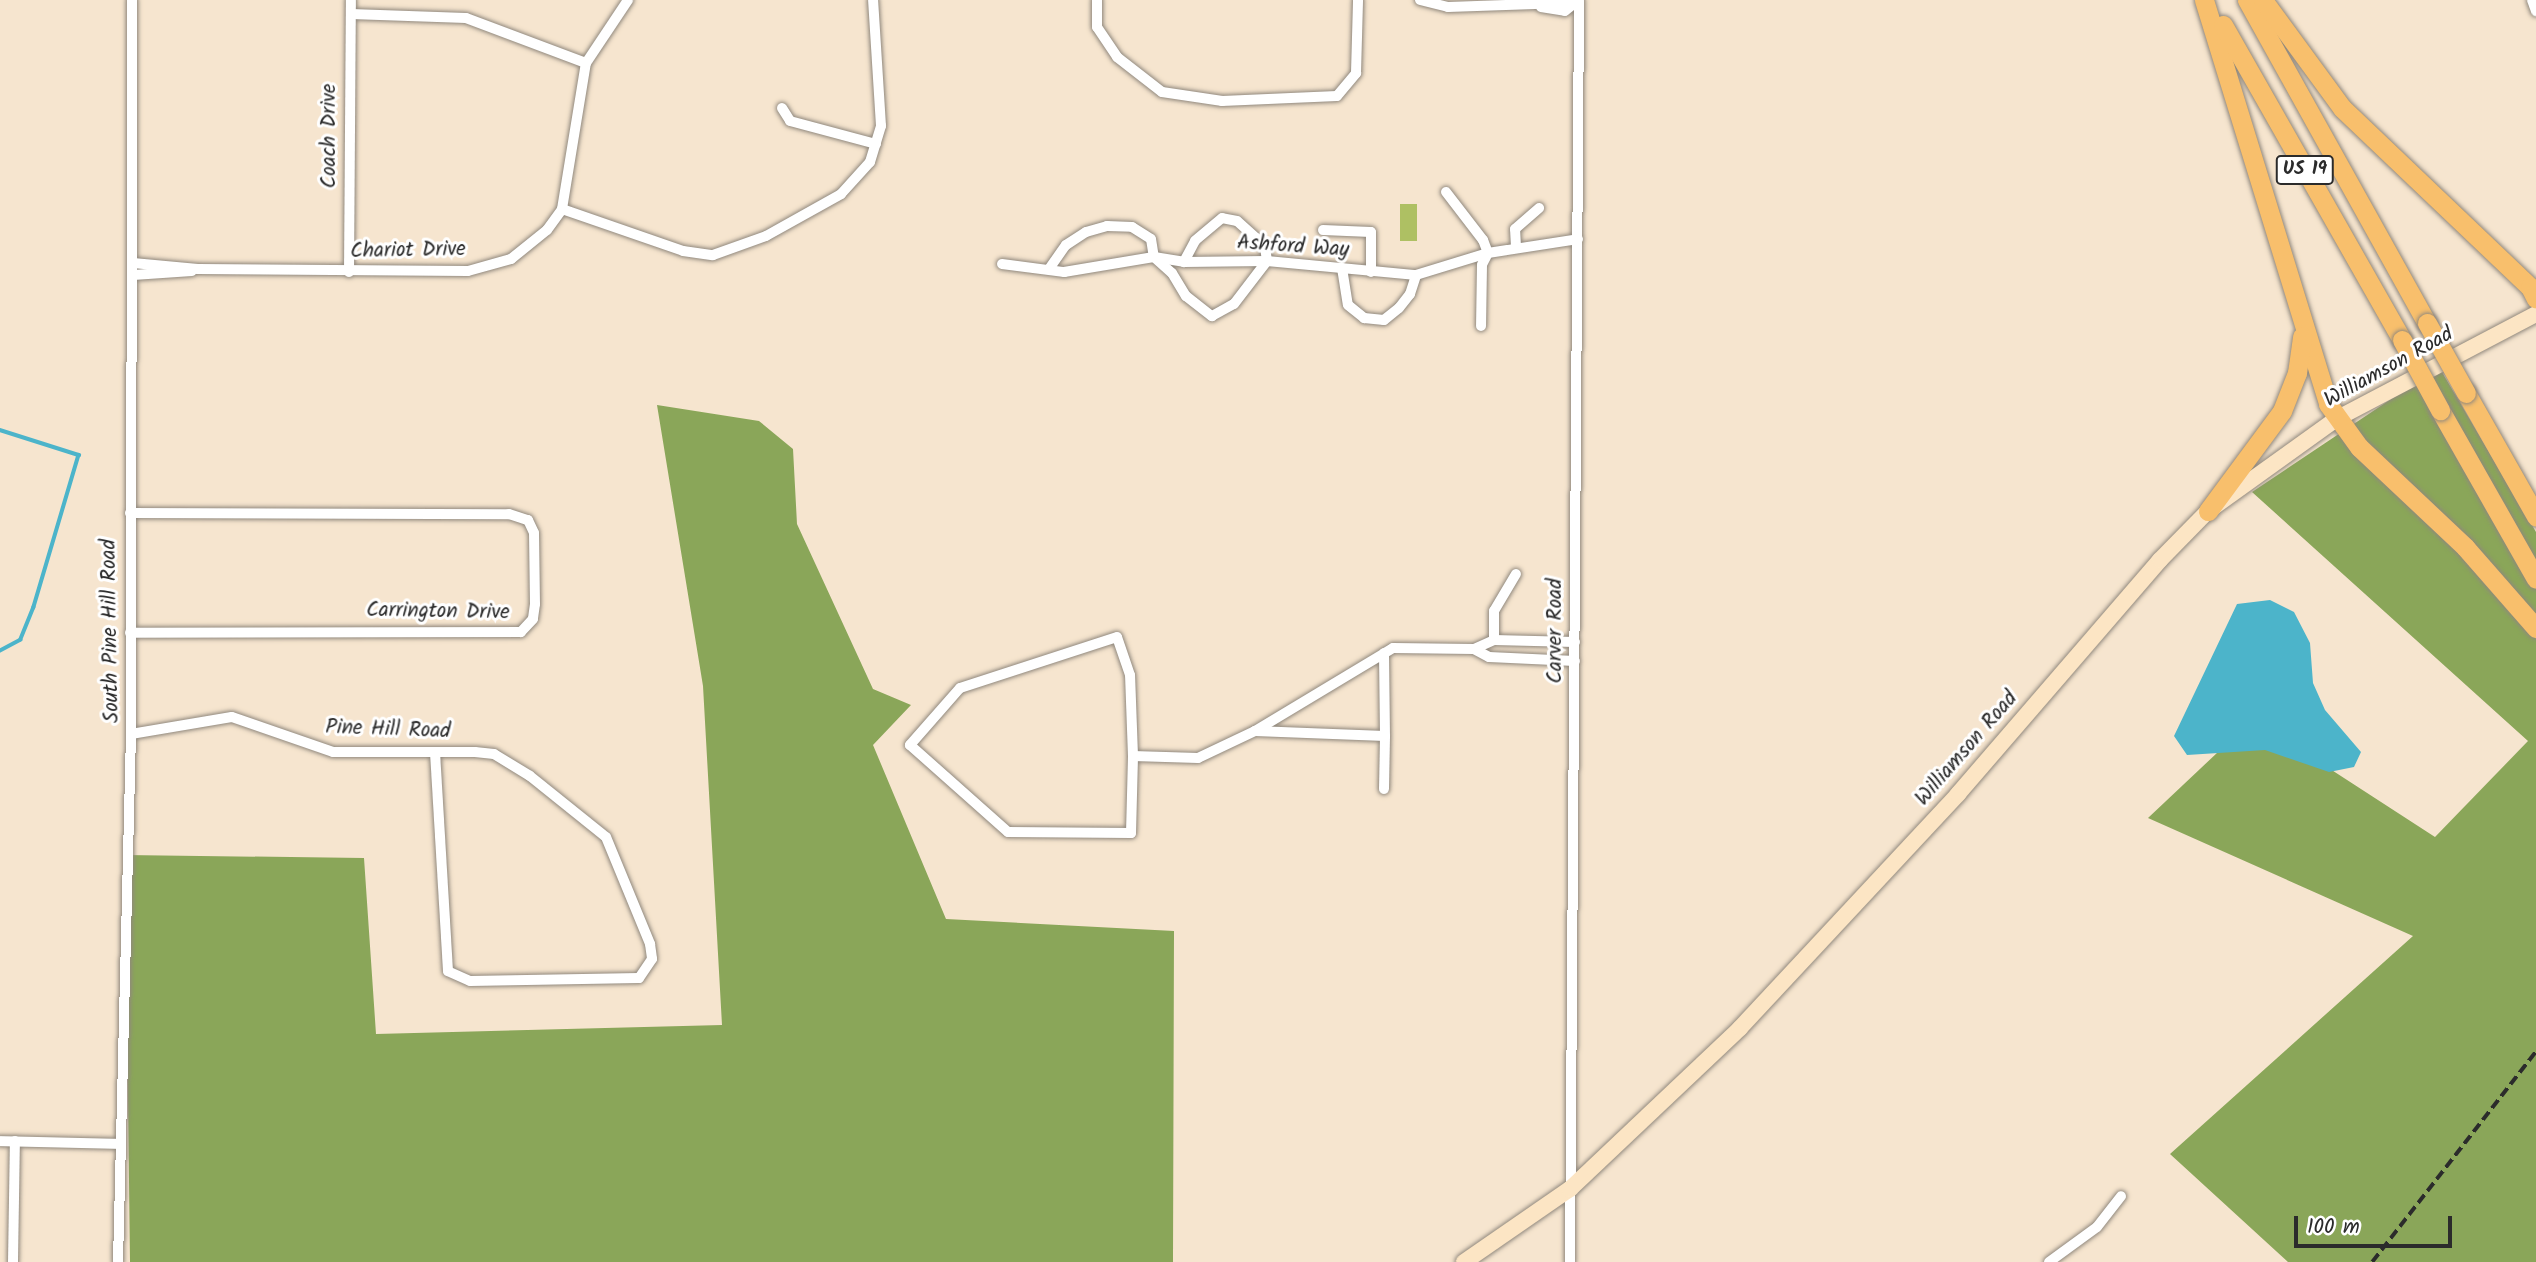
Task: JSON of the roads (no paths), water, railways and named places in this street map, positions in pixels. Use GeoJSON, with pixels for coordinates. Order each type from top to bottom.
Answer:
{"type":"FeatureCollection","features":[{"type":"Feature","properties":{"kind":"highway"},"geometry":{"type":"LineString","coordinates":[[2206,0],[2303,324],[2336,419],[2359,447],[2465,547],[2536,628]]}},
{"type":"Feature","properties":{"kind":"highway","name":"US 19"},"geometry":{"type":"LineString","coordinates":[[2206,0],[2536,579]]}},
{"type":"Feature","properties":{"kind":"highway","name":"US 19"},"geometry":{"type":"LineString","coordinates":[[2247,0],[2536,516]]}},
{"type":"Feature","properties":{"kind":"highway"},"geometry":{"type":"LineString","coordinates":[[2263,0],[2342,108],[2530,287],[2536,299]]}},
{"type":"Feature","properties":{"kind":"highway"},"geometry":{"type":"LineString","coordinates":[[2208,511],[2282,411],[2297,373],[2303,324]]}},
{"type":"Feature","properties":{"kind":"main road","name":"Williamson Road"},"geometry":{"type":"LineString","coordinates":[[1464,1262],[1570,1189],[1740,1028],[1958,794],[2160,560],[2208,511],[2336,419],[2536,314]]}},
{"type":"Feature","properties":{"kind":"street","name":"South Pine Hill Road"},"geometry":{"type":"LineString","coordinates":[[118,1262],[131,734],[132,0]]}},
{"type":"Feature","properties":{"kind":"street","name":"Coach Drive"},"geometry":{"type":"LineString","coordinates":[[349,272],[351,0]]}},
{"type":"Feature","properties":{"kind":"street","name":"Chariot Drive"},"geometry":{"type":"LineString","coordinates":[[133,269],[349,272],[491,268],[531,247],[562,209],[586,63],[628,0]]}},
{"type":"Feature","properties":{"kind":"street"},"geometry":{"type":"LineString","coordinates":[[562,209],[682,251],[713,255],[766,236],[841,194],[870,162],[883,109],[873,0]]}},
{"type":"Feature","properties":{"kind":"street"},"geometry":{"type":"LineString","coordinates":[[1097,0],[1097,27],[1117,57],[1162,92],[1222,101],[1337,96],[1356,74],[1358,0]]}},
{"type":"Feature","properties":{"kind":"street"},"geometry":{"type":"LineString","coordinates":[[1420,0],[1448,7],[1541,7],[1557,3],[1576,4]]}},
{"type":"Feature","properties":{"kind":"street"},"geometry":{"type":"LineString","coordinates":[[2532,0],[2536,11]]}},
{"type":"Feature","properties":{"kind":"street","name":"Carver Road"},"geometry":{"type":"LineString","coordinates":[[1570,1262],[1578,239],[1576,4]]}},
{"type":"Feature","properties":{"kind":"street"},"geometry":{"type":"LineString","coordinates":[[351,15],[466,18],[586,63]]}},
{"type":"Feature","properties":{"kind":"street"},"geometry":{"type":"LineString","coordinates":[[782,107],[790,121],[876,144]]}},
{"type":"Feature","properties":{"kind":"street"},"geometry":{"type":"LineString","coordinates":[[1446,192],[1483,240],[1488,253],[1482,265],[1481,326]]}},
{"type":"Feature","properties":{"kind":"street"},"geometry":{"type":"LineString","coordinates":[[1516,247],[1515,229],[1539,208]]}},
{"type":"Feature","properties":{"kind":"street"},"geometry":{"type":"LineString","coordinates":[[1049,270],[1066,245],[1107,226],[1132,227],[1151,239],[1154,257],[1172,273],[1186,296],[1212,316],[1234,304],[1267,261],[1265,247],[1256,238],[1237,221],[1222,218],[1195,241],[1184,262]]}},
{"type":"Feature","properties":{"kind":"street"},"geometry":{"type":"LineString","coordinates":[[1323,230],[1371,232],[1371,272]]}},
{"type":"Feature","properties":{"kind":"street","name":"Ashford Way"},"geometry":{"type":"LineString","coordinates":[[1002,264],[1064,272],[1154,257],[1184,262],[1267,261],[1416,275],[1488,253],[1578,239]]}},
{"type":"Feature","properties":{"kind":"street"},"geometry":{"type":"LineString","coordinates":[[1342,268],[1348,304],[1364,318],[1384,320],[1399,308],[1410,294],[1416,275]]}},
{"type":"Feature","properties":{"kind":"street","name":"Carrington Drive"},"geometry":{"type":"LineString","coordinates":[[130,513],[509,514],[528,520],[534,533],[535,604],[533,619],[521,632],[130,633]]}},
{"type":"Feature","properties":{"kind":"street"},"geometry":{"type":"LineString","coordinates":[[1494,640],[1494,611],[1516,574]]}},
{"type":"Feature","properties":{"kind":"street"},"geometry":{"type":"LineString","coordinates":[[1117,637],[1130,675],[1133,757],[1131,833],[1008,832],[910,745],[960,688],[1117,637]]}},
{"type":"Feature","properties":{"kind":"street"},"geometry":{"type":"LineString","coordinates":[[1133,757],[1198,758],[1255,731],[1393,648],[1474,649],[1494,640],[1575,642]]}},
{"type":"Feature","properties":{"kind":"street"},"geometry":{"type":"LineString","coordinates":[[1474,649],[1489,657],[1575,661]]}},
{"type":"Feature","properties":{"kind":"street"},"geometry":{"type":"LineString","coordinates":[[1384,653],[1384,789]]}},
{"type":"Feature","properties":{"kind":"street","name":"Pine Hill Road"},"geometry":{"type":"LineString","coordinates":[[131,734],[232,717],[333,752],[435,752],[494,754],[530,776],[606,837],[650,944],[652,959],[639,978],[470,981],[448,971],[435,752]]}},
{"type":"Feature","properties":{"kind":"street"},"geometry":{"type":"LineString","coordinates":[[1255,731],[1385,736]]}},
{"type":"Feature","properties":{"kind":"street"},"geometry":{"type":"LineString","coordinates":[[0,1141],[119,1144]]}},
{"type":"Feature","properties":{"kind":"street"},"geometry":{"type":"LineString","coordinates":[[13,1262],[15,1141]]}},
{"type":"Feature","properties":{"kind":"street"},"geometry":{"type":"LineString","coordinates":[[2049,1262],[2097,1227],[2122,1196]]}},
{"type":"Feature","properties":{"kind":"water"},"geometry":{"type":"Polygon","coordinates":[[[2270,600],[2294,612],[2310,643],[2313,683],[2325,710],[2361,752],[2354,767],[2329,772],[2265,750],[2187,755],[2174,736],[2237,604],[2270,600]]]}},
{"type":"Feature","properties":{"kind":"waterway"},"geometry":{"type":"LineString","coordinates":[[0,430],[79,455],[34,607],[21,640],[0,651]]}},
{"type":"Feature","properties":{"kind":"railway"},"geometry":{"type":"LineString","coordinates":[[2372,1262],[2536,1051]]}}]}
